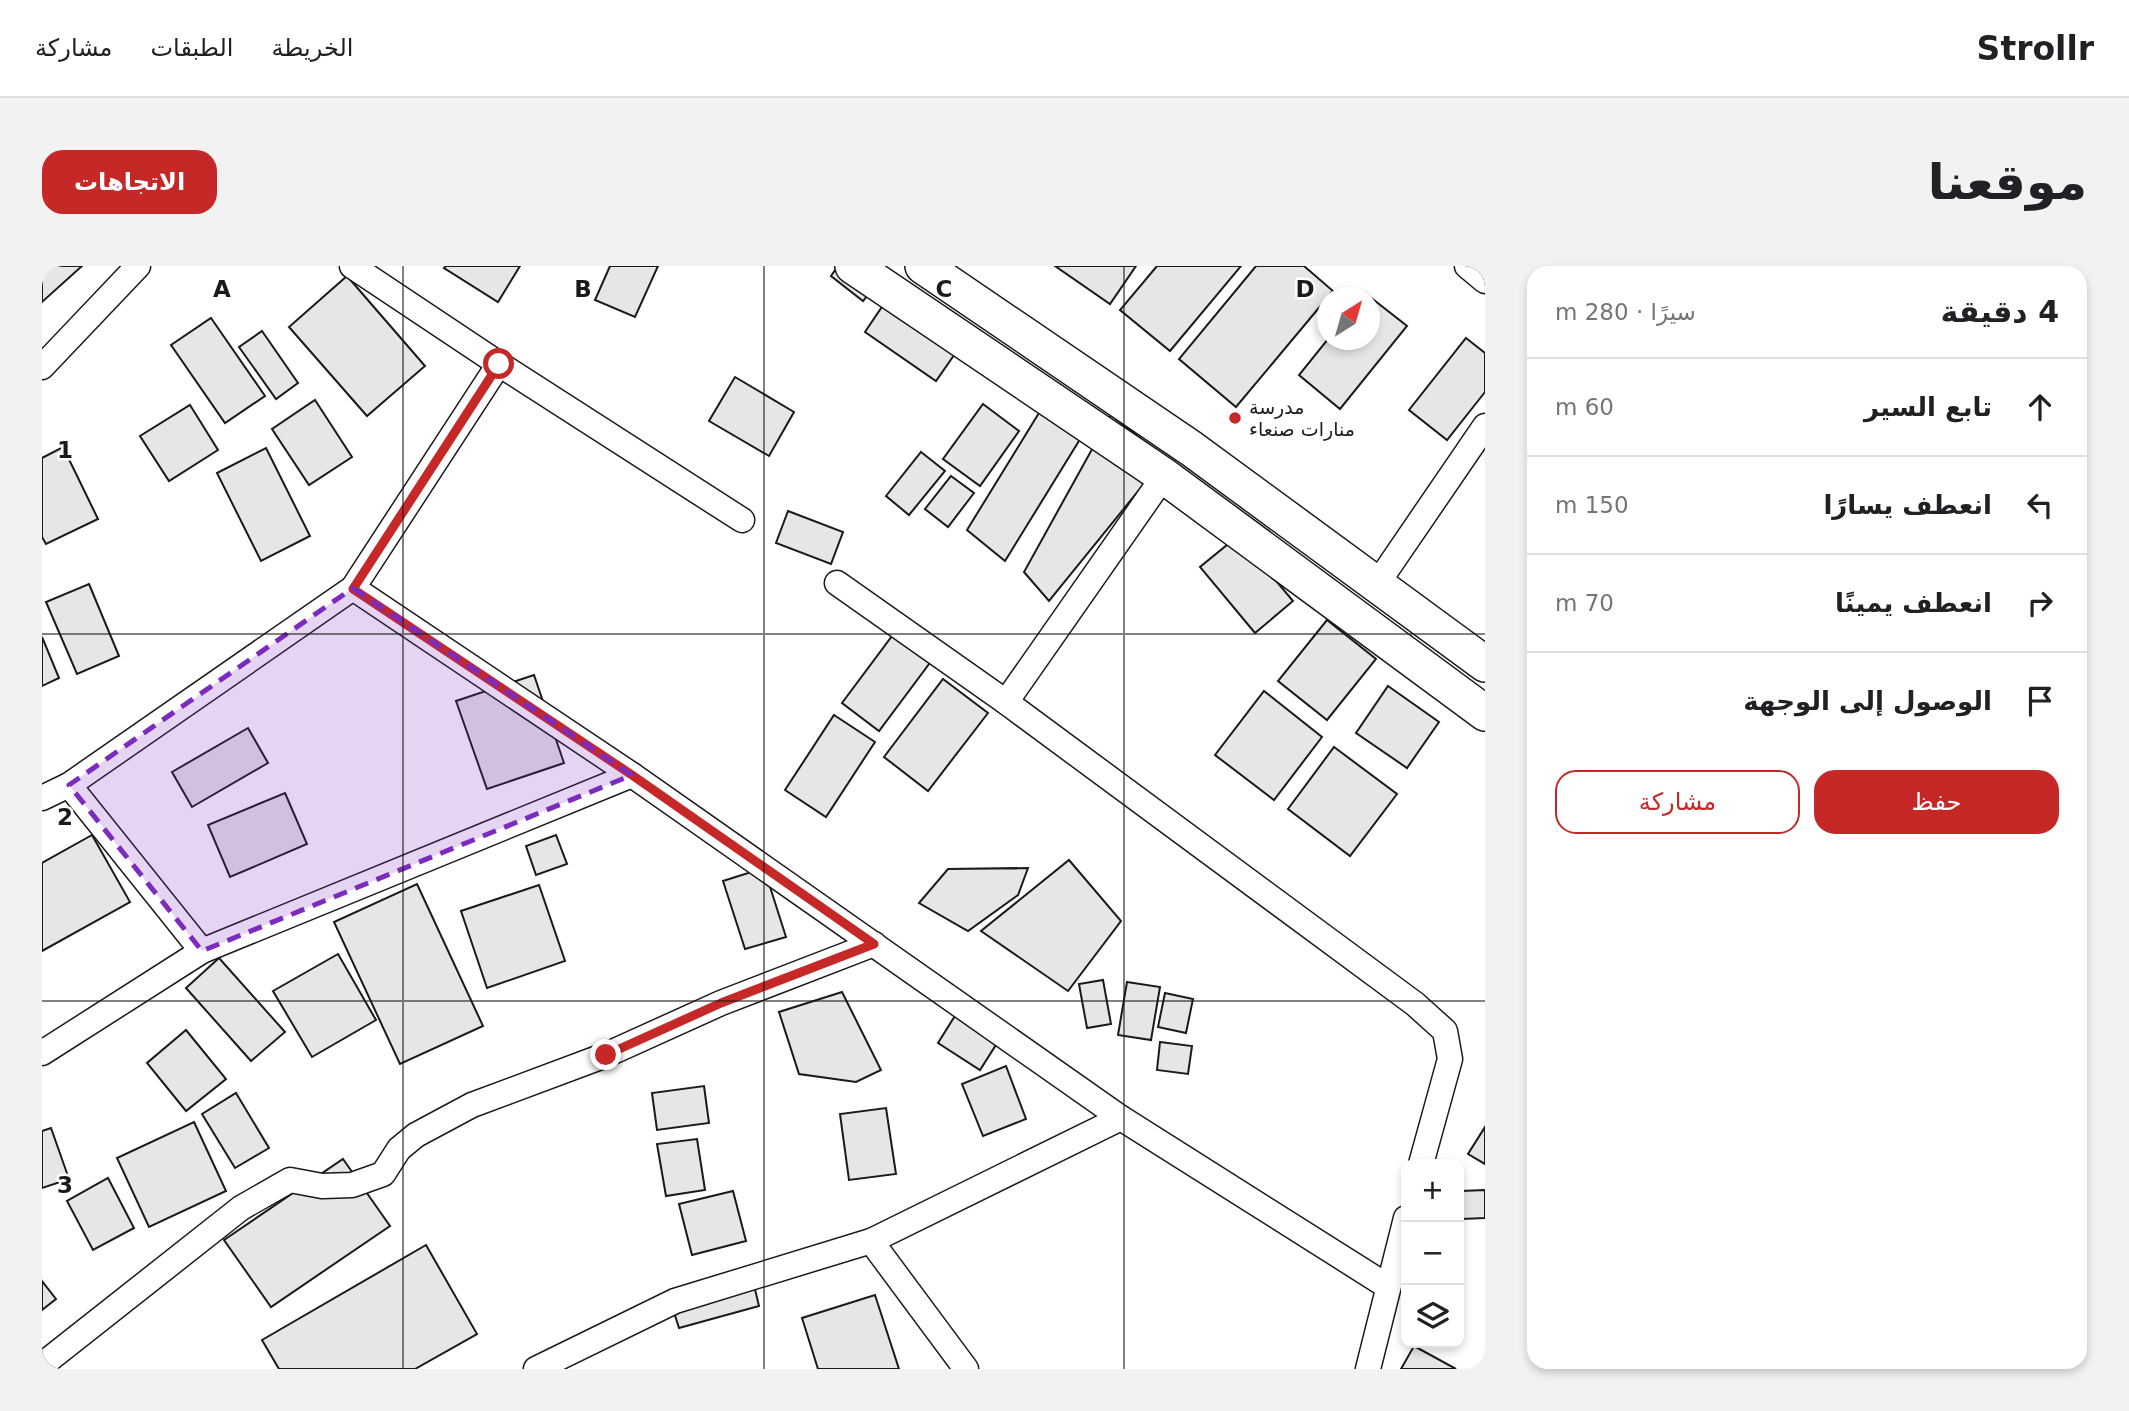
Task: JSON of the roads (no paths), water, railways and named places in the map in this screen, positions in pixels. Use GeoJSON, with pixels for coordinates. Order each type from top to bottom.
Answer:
{"type":"FeatureCollection","features":[{"type":"Feature","properties":{"kind":"street"},"geometry":{"type":"LineString","coordinates":[[42,367],[138,266]]}},
{"type":"Feature","properties":{"kind":"street"},"geometry":{"type":"LineString","coordinates":[[352,266],[742,520]]}},
{"type":"Feature","properties":{"kind":"street"},"geometry":{"type":"LineString","coordinates":[[853,266],[1164,477],[1485,713]]}},
{"type":"Feature","properties":{"kind":"street"},"geometry":{"type":"LineString","coordinates":[[923,266],[1192,449],[1485,664]]}},
{"type":"Feature","properties":{"kind":"street"},"geometry":{"type":"LineString","coordinates":[[1466,266],[1485,281]]}},
{"type":"Feature","properties":{"kind":"street"},"geometry":{"type":"LineString","coordinates":[[42,798],[69,785],[353,589],[499,364]]}},
{"type":"Feature","properties":{"kind":"street"},"geometry":{"type":"LineString","coordinates":[[1377,584],[1485,426]]}},
{"type":"Feature","properties":{"kind":"street"},"geometry":{"type":"LineString","coordinates":[[1006,702],[1164,477]]}},
{"type":"Feature","properties":{"kind":"street"},"geometry":{"type":"LineString","coordinates":[[837,583],[1006,702],[1415,1004],[1445,1031],[1450,1059],[1422,1159]]}},
{"type":"Feature","properties":{"kind":"street"},"geometry":{"type":"LineString","coordinates":[[353,589],[632,775],[1121,1118],[1388,1286]]}},
{"type":"Feature","properties":{"kind":"street"},"geometry":{"type":"LineString","coordinates":[[42,1053],[202,951],[632,775]]}},
{"type":"Feature","properties":{"kind":"street"},"geometry":{"type":"LineString","coordinates":[[69,785],[202,951]]}},
{"type":"Feature","properties":{"kind":"street"},"geometry":{"type":"LineString","coordinates":[[42,1365],[241,1208],[290,1180],[322,1186],[352,1185],[383,1174],[399,1149],[416,1135],[472,1105],[606,1055],[721,1003],[874,944]]}},
{"type":"Feature","properties":{"kind":"street"},"geometry":{"type":"LineString","coordinates":[[536,1369],[674,1301],[871,1241],[1121,1118]]}},
{"type":"Feature","properties":{"kind":"street"},"geometry":{"type":"LineString","coordinates":[[1368,1369],[1405,1222]]}},
{"type":"Feature","properties":{"kind":"street"},"geometry":{"type":"LineString","coordinates":[[871,1241],[966,1369]]}},
{"type":"Feature","properties":{"kind":"place","name":"مدرسة منارات صنعاء"},"geometry":{"type":"Point","coordinates":[1235,418]}}]}
